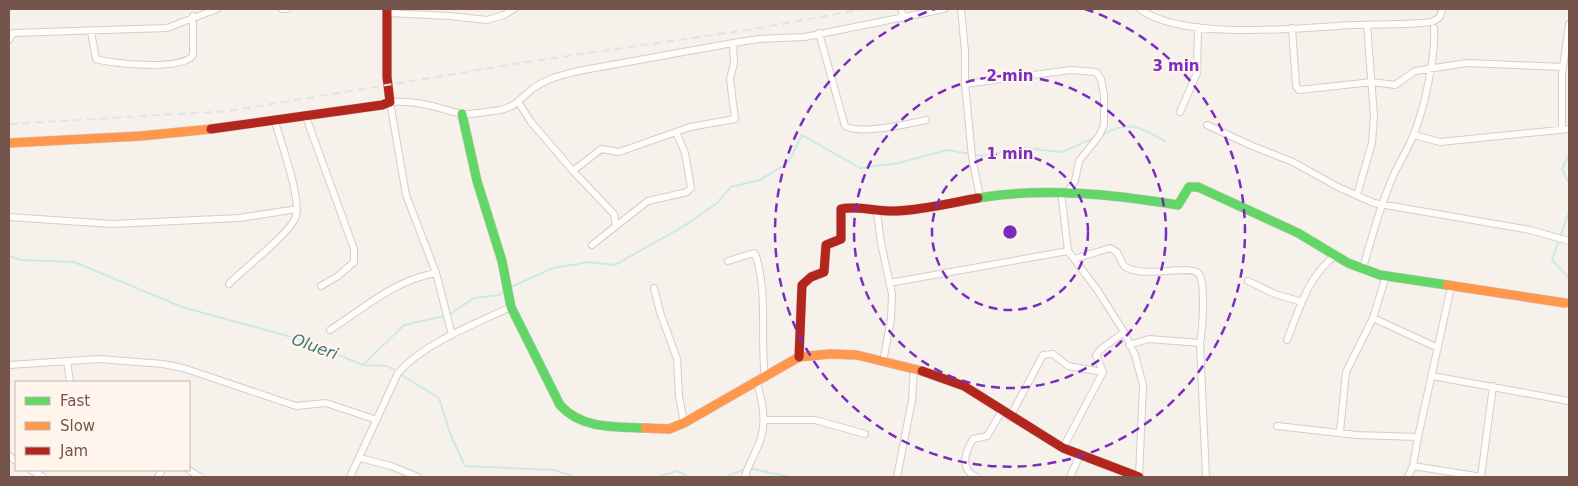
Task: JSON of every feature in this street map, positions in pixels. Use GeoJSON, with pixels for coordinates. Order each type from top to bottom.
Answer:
{"type":"FeatureCollection","features":[{"type":"Feature","properties":{"kind":"street"},"geometry":{"type":"LineString","coordinates":[[9,40],[13,33],[91,32],[167,28],[193,16],[217,9]]}},
{"type":"Feature","properties":{"kind":"street"},"geometry":{"type":"LineString","coordinates":[[452,335],[436,273],[406,195],[387,77],[386,11],[487,20],[504,15],[514,9]]}},
{"type":"Feature","properties":{"kind":"street"},"geometry":{"type":"LineString","coordinates":[[901,9],[903,16]]}},
{"type":"Feature","properties":{"kind":"street"},"geometry":{"type":"LineString","coordinates":[[9,143],[141,136],[275,122],[373,108],[390,102],[406,101],[433,104],[462,114],[500,110],[519,103],[532,89],[561,75],[733,42],[805,37],[944,9]]}},
{"type":"Feature","properties":{"kind":"street"},"geometry":{"type":"LineString","coordinates":[[961,9],[971,149],[980,198]]}},
{"type":"Feature","properties":{"kind":"street"},"geometry":{"type":"LineString","coordinates":[[1140,9],[1167,21],[1198,27],[1292,28],[1437,21],[1442,9]]}},
{"type":"Feature","properties":{"kind":"street"},"geometry":{"type":"LineString","coordinates":[[91,32],[96,59],[117,64],[176,63],[186,61],[193,55],[193,16]]}},
{"type":"Feature","properties":{"kind":"street"},"geometry":{"type":"LineString","coordinates":[[1414,135],[1440,142],[1566,129],[1563,67],[1569,24]]}},
{"type":"Feature","properties":{"kind":"street"},"geometry":{"type":"LineString","coordinates":[[1357,195],[1372,143],[1374,116],[1367,25]]}},
{"type":"Feature","properties":{"kind":"street"},"geometry":{"type":"LineString","coordinates":[[1180,112],[1197,73],[1198,27]]}},
{"type":"Feature","properties":{"kind":"street"},"geometry":{"type":"LineString","coordinates":[[1292,28],[1296,86],[1299,90],[1372,82],[1395,85],[1412,72],[1467,63],[1563,67]]}},
{"type":"Feature","properties":{"kind":"street"},"geometry":{"type":"LineString","coordinates":[[1363,268],[1382,204],[1394,173],[1414,135],[1430,68],[1434,28]]}},
{"type":"Feature","properties":{"kind":"street"},"geometry":{"type":"LineString","coordinates":[[819,33],[845,126],[850,129],[868,129],[926,120]]}},
{"type":"Feature","properties":{"kind":"street"},"geometry":{"type":"LineString","coordinates":[[573,171],[600,148],[619,152],[677,134],[690,127],[734,118],[730,80],[734,62],[733,42]]}},
{"type":"Feature","properties":{"kind":"street"},"geometry":{"type":"LineString","coordinates":[[462,114],[477,181],[502,261],[511,307],[533,348],[552,390],[568,414],[583,422],[612,427],[669,429],[684,423],[799,357],[830,354],[856,355],[914,368],[964,386],[1010,417],[1064,448],[1080,456],[1139,477],[1144,385],[1135,355],[1124,332],[1068,251],[1064,192],[1075,181],[1079,161],[1099,136],[1104,125],[1104,95],[1101,79],[1096,72],[1071,70],[965,84]]}},
{"type":"Feature","properties":{"kind":"street"},"geometry":{"type":"LineString","coordinates":[[519,103],[531,122],[573,171],[614,214],[616,226]]}},
{"type":"Feature","properties":{"kind":"street"},"geometry":{"type":"LineString","coordinates":[[306,117],[354,249],[354,262],[321,286]]}},
{"type":"Feature","properties":{"kind":"street"},"geometry":{"type":"LineString","coordinates":[[229,284],[286,230],[296,217],[297,209],[293,187],[275,122]]}},
{"type":"Feature","properties":{"kind":"street"},"geometry":{"type":"LineString","coordinates":[[1207,125],[1293,162],[1357,195],[1382,204],[1530,230],[1569,241]]}},
{"type":"Feature","properties":{"kind":"street"},"geometry":{"type":"LineString","coordinates":[[592,245],[648,201],[687,192],[690,188],[684,153],[677,134]]}},
{"type":"Feature","properties":{"kind":"street"},"geometry":{"type":"LineString","coordinates":[[799,357],[802,285],[811,277],[824,272],[826,244],[842,239],[842,209],[848,208],[877,212],[903,211],[980,198],[1064,192],[1122,196],[1173,205],[1182,202],[1189,188],[1198,187],[1298,233],[1363,268],[1386,276],[1566,303]]}},
{"type":"Feature","properties":{"kind":"street"},"geometry":{"type":"LineString","coordinates":[[9,217],[112,224],[239,218],[297,209]]}},
{"type":"Feature","properties":{"kind":"street"},"geometry":{"type":"LineString","coordinates":[[877,212],[881,244],[892,294],[891,320],[883,362]]}},
{"type":"Feature","properties":{"kind":"street"},"geometry":{"type":"LineString","coordinates":[[1074,258],[1110,248],[1117,252],[1124,266],[1138,272],[1166,272],[1183,269],[1196,271],[1200,275],[1203,286],[1204,322],[1200,342],[1206,477]]}},
{"type":"Feature","properties":{"kind":"street"},"geometry":{"type":"LineString","coordinates":[[889,283],[1068,251]]}},
{"type":"Feature","properties":{"kind":"street"},"geometry":{"type":"LineString","coordinates":[[728,261],[754,253],[764,312],[761,380],[764,420],[759,443],[748,463],[745,476]]}},
{"type":"Feature","properties":{"kind":"street"},"geometry":{"type":"LineString","coordinates":[[1287,340],[1302,302],[1320,269],[1336,254]]}},
{"type":"Feature","properties":{"kind":"street"},"geometry":{"type":"LineString","coordinates":[[330,330],[395,287],[418,276],[436,273]]}},
{"type":"Feature","properties":{"kind":"street"},"geometry":{"type":"LineString","coordinates":[[1340,432],[1346,372],[1373,318],[1386,276]]}},
{"type":"Feature","properties":{"kind":"street"},"geometry":{"type":"LineString","coordinates":[[1248,281],[1275,294],[1302,302]]}},
{"type":"Feature","properties":{"kind":"street"},"geometry":{"type":"LineString","coordinates":[[1408,477],[1413,466],[1451,287]]}},
{"type":"Feature","properties":{"kind":"street"},"geometry":{"type":"LineString","coordinates":[[654,288],[660,312],[677,359],[679,396],[684,423]]}},
{"type":"Feature","properties":{"kind":"street"},"geometry":{"type":"LineString","coordinates":[[350,477],[393,383],[406,363],[452,335],[511,307]]}},
{"type":"Feature","properties":{"kind":"street"},"geometry":{"type":"LineString","coordinates":[[1373,318],[1438,348]]}},
{"type":"Feature","properties":{"kind":"street"},"geometry":{"type":"LineString","coordinates":[[1064,448],[1103,372],[1096,355],[1104,345],[1114,341],[1124,332]]}},
{"type":"Feature","properties":{"kind":"street"},"geometry":{"type":"LineString","coordinates":[[1129,344],[1149,339],[1200,342]]}},
{"type":"Feature","properties":{"kind":"street"},"geometry":{"type":"LineString","coordinates":[[1010,417],[1042,355],[1053,354],[1068,366],[1103,372]]}},
{"type":"Feature","properties":{"kind":"street"},"geometry":{"type":"LineString","coordinates":[[9,365],[99,359],[163,364],[183,368],[296,406],[326,403],[377,420]]}},
{"type":"Feature","properties":{"kind":"street"},"geometry":{"type":"LineString","coordinates":[[67,361],[70,381]]}},
{"type":"Feature","properties":{"kind":"street"},"geometry":{"type":"LineString","coordinates":[[897,477],[912,400],[914,368]]}},
{"type":"Feature","properties":{"kind":"street"},"geometry":{"type":"LineString","coordinates":[[1432,376],[1569,401]]}},
{"type":"Feature","properties":{"kind":"street"},"geometry":{"type":"LineString","coordinates":[[1413,466],[1481,477],[1493,386]]}},
{"type":"Feature","properties":{"kind":"street"},"geometry":{"type":"LineString","coordinates":[[976,477],[969,473],[965,467],[966,451],[973,439],[987,436],[1002,411]]}},
{"type":"Feature","properties":{"kind":"street"},"geometry":{"type":"LineString","coordinates":[[764,420],[815,420],[865,434]]}},
{"type":"Feature","properties":{"kind":"street"},"geometry":{"type":"LineString","coordinates":[[1277,426],[1377,437],[1418,438]]}},
{"type":"Feature","properties":{"kind":"street"},"geometry":{"type":"LineString","coordinates":[[1070,477],[1080,456]]}},
{"type":"Feature","properties":{"kind":"street"},"geometry":{"type":"LineString","coordinates":[[360,458],[392,466],[418,477]]}},
{"type":"Feature","properties":{"kind":"waterway"},"geometry":{"type":"LineString","coordinates":[[1103,134],[1128,126],[1141,129],[1165,141]]}},
{"type":"Feature","properties":{"kind":"waterway"},"geometry":{"type":"LineString","coordinates":[[511,287],[553,268],[589,262],[615,265],[684,226],[716,204],[731,187],[760,180],[788,163],[802,135],[860,168],[899,163],[947,150],[982,156],[1025,148],[1062,152],[1094,138]]}},
{"type":"Feature","properties":{"kind":"waterway"},"geometry":{"type":"LineString","coordinates":[[1569,154],[1562,169],[1569,183]]}},
{"type":"Feature","properties":{"kind":"waterway"},"geometry":{"type":"LineString","coordinates":[[1569,212],[1552,260],[1569,278]]}},
{"type":"Feature","properties":{"kind":"waterway","name":"Olueri"},"geometry":{"type":"LineString","coordinates":[[9,256],[21,260],[74,262],[182,307],[302,340],[363,365],[387,366],[396,371]]}},
{"type":"Feature","properties":{"kind":"waterway"},"geometry":{"type":"LineString","coordinates":[[449,315],[474,298],[499,295],[505,291]]}},
{"type":"Feature","properties":{"kind":"waterway"},"geometry":{"type":"LineString","coordinates":[[363,365],[404,325],[444,316]]}},
{"type":"Feature","properties":{"kind":"waterway","name":"Olueri"},"geometry":{"type":"LineString","coordinates":[[400,374],[439,398],[450,433],[465,466],[554,470],[575,477]]}},
{"type":"Feature","properties":{"kind":"waterway","name":"Olueri"},"geometry":{"type":"LineString","coordinates":[[749,468],[790,477]]}},
{"type":"Feature","properties":{"kind":"waterway","name":"Olueri"},"geometry":{"type":"LineString","coordinates":[[726,477],[745,469]]}},
{"type":"Feature","properties":{"kind":"waterway","name":"Olueri"},"geometry":{"type":"LineString","coordinates":[[657,477],[677,471],[689,477]]}},
{"type":"Feature","properties":{"kind":"railway"},"geometry":{"type":"LineString","coordinates":[[9,124],[229,111],[527,62],[754,29],[864,9]]}},
{"type":"Feature","properties":{"kind":"traffic: fast"},"geometry":{"type":"LineString","coordinates":[[462,114],[477,181],[502,261],[511,307],[560,405],[568,413],[588,423],[610,427],[645,428]]}},
{"type":"Feature","properties":{"kind":"traffic: fast"},"geometry":{"type":"LineString","coordinates":[[978,198],[1053,192],[1103,195],[1178,205],[1189,187],[1198,187],[1298,233],[1348,263],[1380,275],[1447,285]]}},
{"type":"Feature","properties":{"kind":"traffic: slow"},"geometry":{"type":"LineString","coordinates":[[9,143],[141,136],[211,129]]}},
{"type":"Feature","properties":{"kind":"traffic: slow"},"geometry":{"type":"LineString","coordinates":[[1447,285],[1565,303]]}},
{"type":"Feature","properties":{"kind":"traffic: slow"},"geometry":{"type":"LineString","coordinates":[[645,428],[669,429],[684,423],[799,357],[830,354],[857,355],[922,371]]}},
{"type":"Feature","properties":{"kind":"traffic: jam"},"geometry":{"type":"LineString","coordinates":[[211,129],[382,105],[390,102],[387,77],[387,9]]}},
{"type":"Feature","properties":{"kind":"traffic: jam"},"geometry":{"type":"LineString","coordinates":[[799,357],[802,285],[811,277],[824,272],[826,245],[841,239],[841,209],[906,210],[978,198]]}},
{"type":"Feature","properties":{"kind":"traffic: jam"},"geometry":{"type":"LineString","coordinates":[[922,371],[964,386],[1063,448],[1139,477]]}}]}
